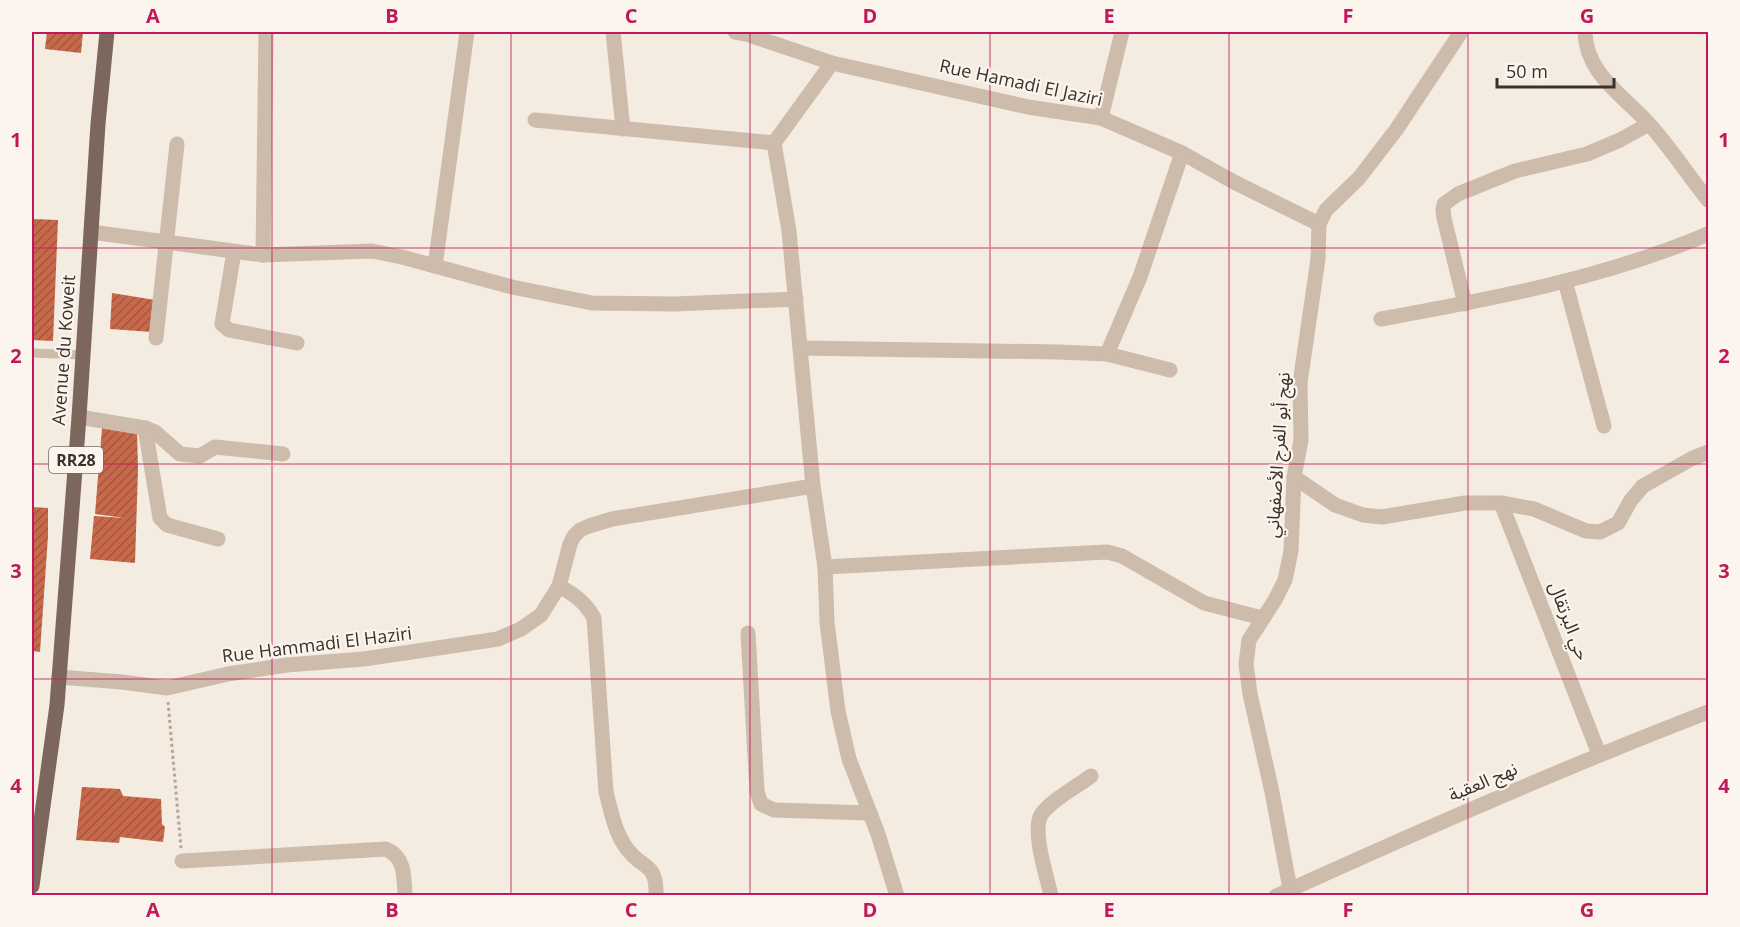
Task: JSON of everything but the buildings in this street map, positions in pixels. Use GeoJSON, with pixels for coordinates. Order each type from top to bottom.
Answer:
{"type":"FeatureCollection","features":[{"type":"Feature","properties":{"kind":"main road","name":"Avenue du Koweit"},"geometry":{"type":"LineString","coordinates":[[32,886],[59,677],[98,124],[107,32]]}},
{"type":"Feature","properties":{"kind":"street"},"geometry":{"type":"LineString","coordinates":[[263,255],[266,32]]}},
{"type":"Feature","properties":{"kind":"street"},"geometry":{"type":"LineString","coordinates":[[435,266],[467,32]]}},
{"type":"Feature","properties":{"kind":"street"},"geometry":{"type":"LineString","coordinates":[[613,32],[623,129]]}},
{"type":"Feature","properties":{"kind":"street","name":"Rue Hamadi El Jaziri"},"geometry":{"type":"LineString","coordinates":[[743,32],[832,63],[1028,107],[1101,118],[1182,153],[1234,182],[1319,224]]}},
{"type":"Feature","properties":{"kind":"street"},"geometry":{"type":"LineString","coordinates":[[1101,118],[1122,32]]}},
{"type":"Feature","properties":{"kind":"street"},"geometry":{"type":"LineString","coordinates":[[1319,224],[1326,210],[1359,178],[1396,130],[1461,32]]}},
{"type":"Feature","properties":{"kind":"street"},"geometry":{"type":"LineString","coordinates":[[1585,32],[1595,68],[1605,81],[1649,124],[1708,200]]}},
{"type":"Feature","properties":{"kind":"street"},"geometry":{"type":"LineString","coordinates":[[832,63],[774,143],[789,231],[813,486],[825,567],[827,622],[838,711],[849,759],[894,881],[897,896]]}},
{"type":"Feature","properties":{"kind":"street"},"geometry":{"type":"LineString","coordinates":[[535,120],[774,143]]}},
{"type":"Feature","properties":{"kind":"street"},"geometry":{"type":"LineString","coordinates":[[1465,303],[1444,218],[1443,210],[1448,199],[1490,179],[1587,154],[1649,124]]}},
{"type":"Feature","properties":{"kind":"street"},"geometry":{"type":"LineString","coordinates":[[156,338],[177,144]]}},
{"type":"Feature","properties":{"kind":"street"},"geometry":{"type":"LineString","coordinates":[[1107,354],[1140,277],[1182,153]]}},
{"type":"Feature","properties":{"kind":"street","name":"نهج أبو الفرج الأصفهاني"},"geometry":{"type":"LineString","coordinates":[[1290,889],[1272,792],[1250,694],[1246,664],[1249,640],[1286,580],[1291,551],[1294,477],[1301,440],[1300,383],[1318,259],[1319,224]]}},
{"type":"Feature","properties":{"kind":"street"},"geometry":{"type":"LineString","coordinates":[[92,232],[263,255],[372,251],[512,287],[592,303],[675,304],[796,299]]}},
{"type":"Feature","properties":{"kind":"street"},"geometry":{"type":"LineString","coordinates":[[1381,319],[1465,303],[1615,269],[1708,234]]}},
{"type":"Feature","properties":{"kind":"street"},"geometry":{"type":"LineString","coordinates":[[234,252],[222,324],[229,330],[297,343]]}},
{"type":"Feature","properties":{"kind":"street"},"geometry":{"type":"LineString","coordinates":[[1565,281],[1604,426]]}},
{"type":"Feature","properties":{"kind":"street"},"geometry":{"type":"LineString","coordinates":[[800,348],[1107,354],[1170,370]]}},
{"type":"Feature","properties":{"kind":"street"},"geometry":{"type":"LineString","coordinates":[[79,417],[145,428],[154,432],[180,454],[200,456],[215,447],[283,454]]}},
{"type":"Feature","properties":{"kind":"street"},"geometry":{"type":"LineString","coordinates":[[145,428],[160,518],[167,525],[218,539]]}},
{"type":"Feature","properties":{"kind":"street"},"geometry":{"type":"LineString","coordinates":[[1294,477],[1335,505],[1364,515],[1382,517],[1466,503],[1501,503],[1534,510],[1586,531],[1599,532],[1618,523],[1631,500],[1644,486],[1708,452]]}},
{"type":"Feature","properties":{"kind":"street","name":"Rue Hammadi El Haziri"},"geometry":{"type":"LineString","coordinates":[[59,677],[167,688],[228,674],[288,665],[364,659],[498,639],[521,629],[541,615],[559,586],[570,544],[580,530],[612,519],[813,486]]}},
{"type":"Feature","properties":{"kind":"street","name":"حي البرتقال"},"geometry":{"type":"LineString","coordinates":[[1501,503],[1599,754]]}},
{"type":"Feature","properties":{"kind":"street"},"geometry":{"type":"LineString","coordinates":[[825,567],[1107,552],[1122,556],[1204,603],[1262,618]]}},
{"type":"Feature","properties":{"kind":"street"},"geometry":{"type":"LineString","coordinates":[[559,586],[579,597],[588,606],[594,618],[606,792],[613,819],[628,851],[647,865],[654,874],[656,896]]}},
{"type":"Feature","properties":{"kind":"street"},"geometry":{"type":"LineString","coordinates":[[748,633],[757,791],[761,804],[774,810],[870,813]]}},
{"type":"Feature","properties":{"kind":"street","name":"نهج العقبة"},"geometry":{"type":"LineString","coordinates":[[1276,896],[1479,804],[1708,712]]}},
{"type":"Feature","properties":{"kind":"street"},"geometry":{"type":"LineString","coordinates":[[1051,896],[1038,832],[1041,817],[1051,805],[1091,776]]}},
{"type":"Feature","properties":{"kind":"street"},"geometry":{"type":"LineString","coordinates":[[182,861],[386,849],[394,852],[402,865],[405,896]]}},
{"type":"Feature","properties":{"kind":"lane"},"geometry":{"type":"LineString","coordinates":[[32,353],[83,355]]}},
{"type":"Feature","properties":{"kind":"path"},"geometry":{"type":"LineString","coordinates":[[167,688],[182,861]]}}]}
